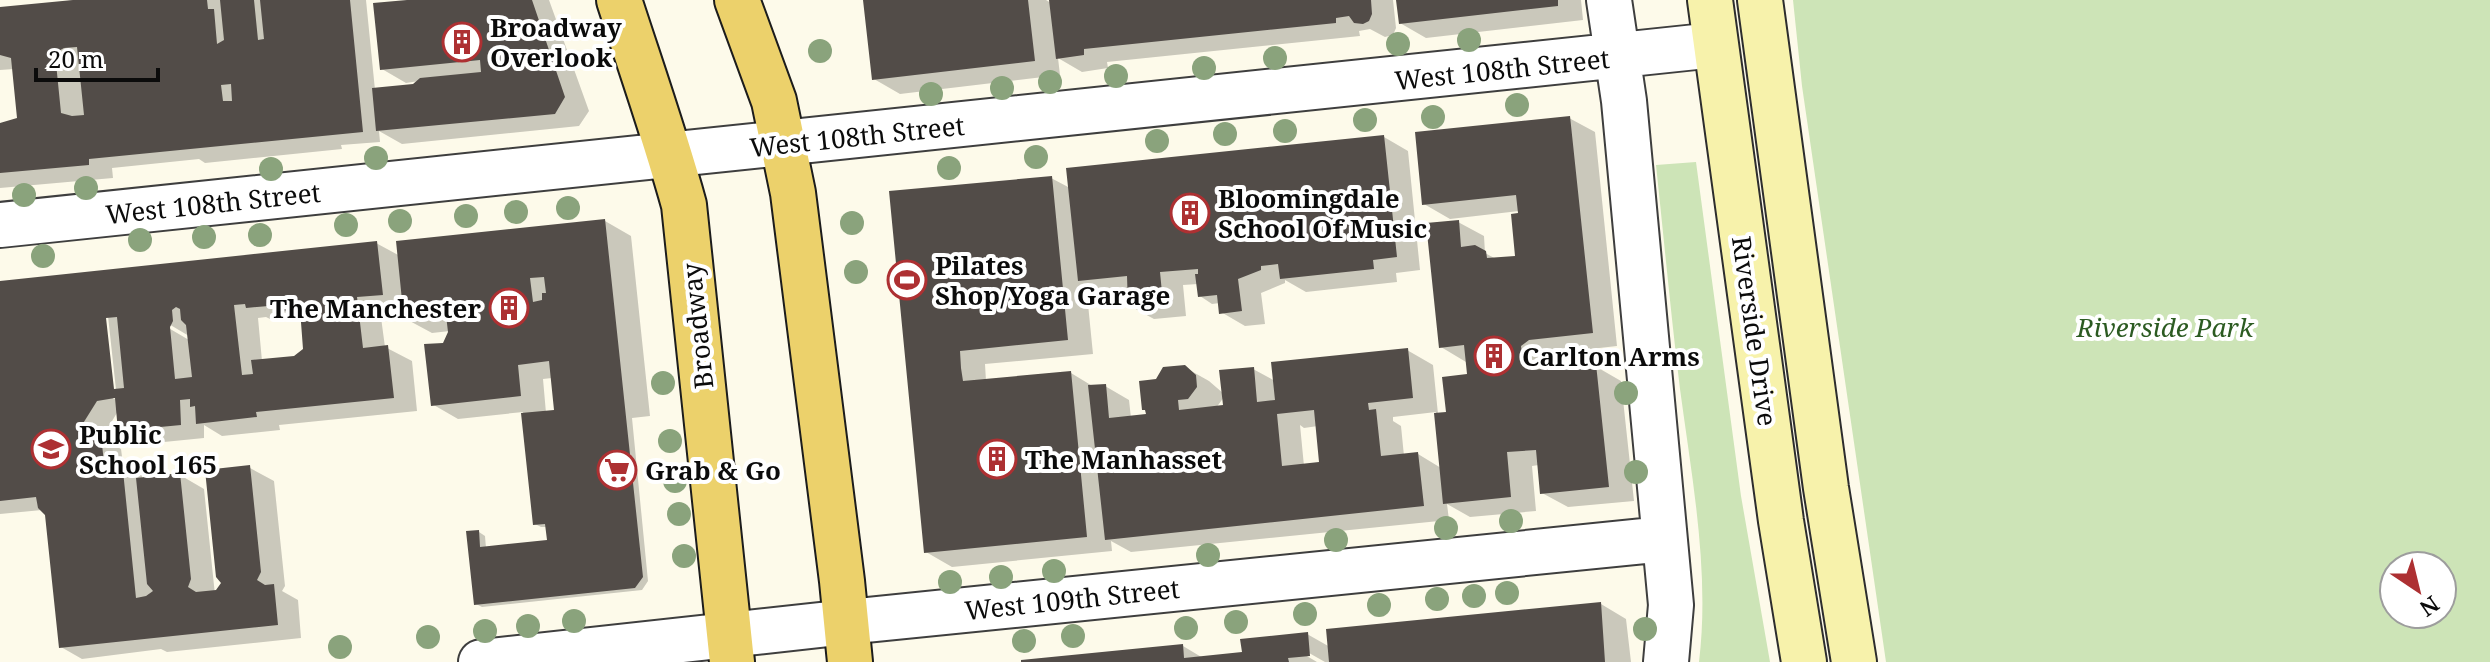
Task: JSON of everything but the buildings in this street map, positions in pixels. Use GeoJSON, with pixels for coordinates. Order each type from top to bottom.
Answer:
{"type":"FeatureCollection","features":[{"type":"Feature","properties":{"kind":"main road","name":"Broadway"},"geometry":{"type":"LineString","coordinates":[[619,0],[671,155],[684,205],[731,649]]}},
{"type":"Feature","properties":{"kind":"main road"},"geometry":{"type":"LineString","coordinates":[[737,0],[784,143],[793,193],[849,642]]}},
{"type":"Feature","properties":{"kind":"main road"},"geometry":{"type":"LineString","coordinates":[[763,74],[767,0]]}},
{"type":"Feature","properties":{"kind":"main road","name":"Riverside Drive"},"geometry":{"type":"LineString","coordinates":[[1710,0],[1781,521],[1804,662]]}},
{"type":"Feature","properties":{"kind":"main road"},"geometry":{"type":"LineString","coordinates":[[1715,45],[1762,20]]}},
{"type":"Feature","properties":{"kind":"main road","name":"Riverside Drive"},"geometry":{"type":"LineString","coordinates":[[1762,20],[1826,488],[1854,662]]}},
{"type":"Feature","properties":{"kind":"street"},"geometry":{"type":"LineString","coordinates":[[1609,0],[1619,57],[1671,605],[1666,662]]}},
{"type":"Feature","properties":{"kind":"street","name":"West 108th Street"},"geometry":{"type":"LineString","coordinates":[[0,225],[1715,45]]}},
{"type":"Feature","properties":{"kind":"street","name":"West 109th Street"},"geometry":{"type":"LineString","coordinates":[[481,662],[849,642],[1664,539]]}},
{"type":"Feature","properties":{"kind":"green space","name":"Riverside Park"},"geometry":{"type":"Polygon","coordinates":[[[1793,0],[2490,0],[2490,662],[1886,662],[1802,86],[1793,0]]]}},
{"type":"Feature","properties":{"kind":"green space"},"geometry":{"type":"Polygon","coordinates":[[[1696,162],[1741,496],[1770,662],[1699,662],[1701,560],[1656,165],[1696,162]]]}},
{"type":"Feature","properties":{"kind":"place","name":"Broadway Overlook"},"geometry":{"type":"Point","coordinates":[462,42]}},
{"type":"Feature","properties":{"kind":"place","name":"Bloomingdale School Of Music"},"geometry":{"type":"Point","coordinates":[1190,213]}},
{"type":"Feature","properties":{"kind":"place","name":"Pilates Shop/Yoga Garage"},"geometry":{"type":"Point","coordinates":[907,280]}},
{"type":"Feature","properties":{"kind":"place","name":"The Manchester"},"geometry":{"type":"Point","coordinates":[509,308]}},
{"type":"Feature","properties":{"kind":"place","name":"Carlton Arms"},"geometry":{"type":"Point","coordinates":[1494,356]}},
{"type":"Feature","properties":{"kind":"place","name":"Public School 165"},"geometry":{"type":"Point","coordinates":[51,449]}},
{"type":"Feature","properties":{"kind":"place","name":"The Manhasset"},"geometry":{"type":"Point","coordinates":[997,459]}},
{"type":"Feature","properties":{"kind":"place","name":"Grab & Go"},"geometry":{"type":"Point","coordinates":[617,470]}}]}
